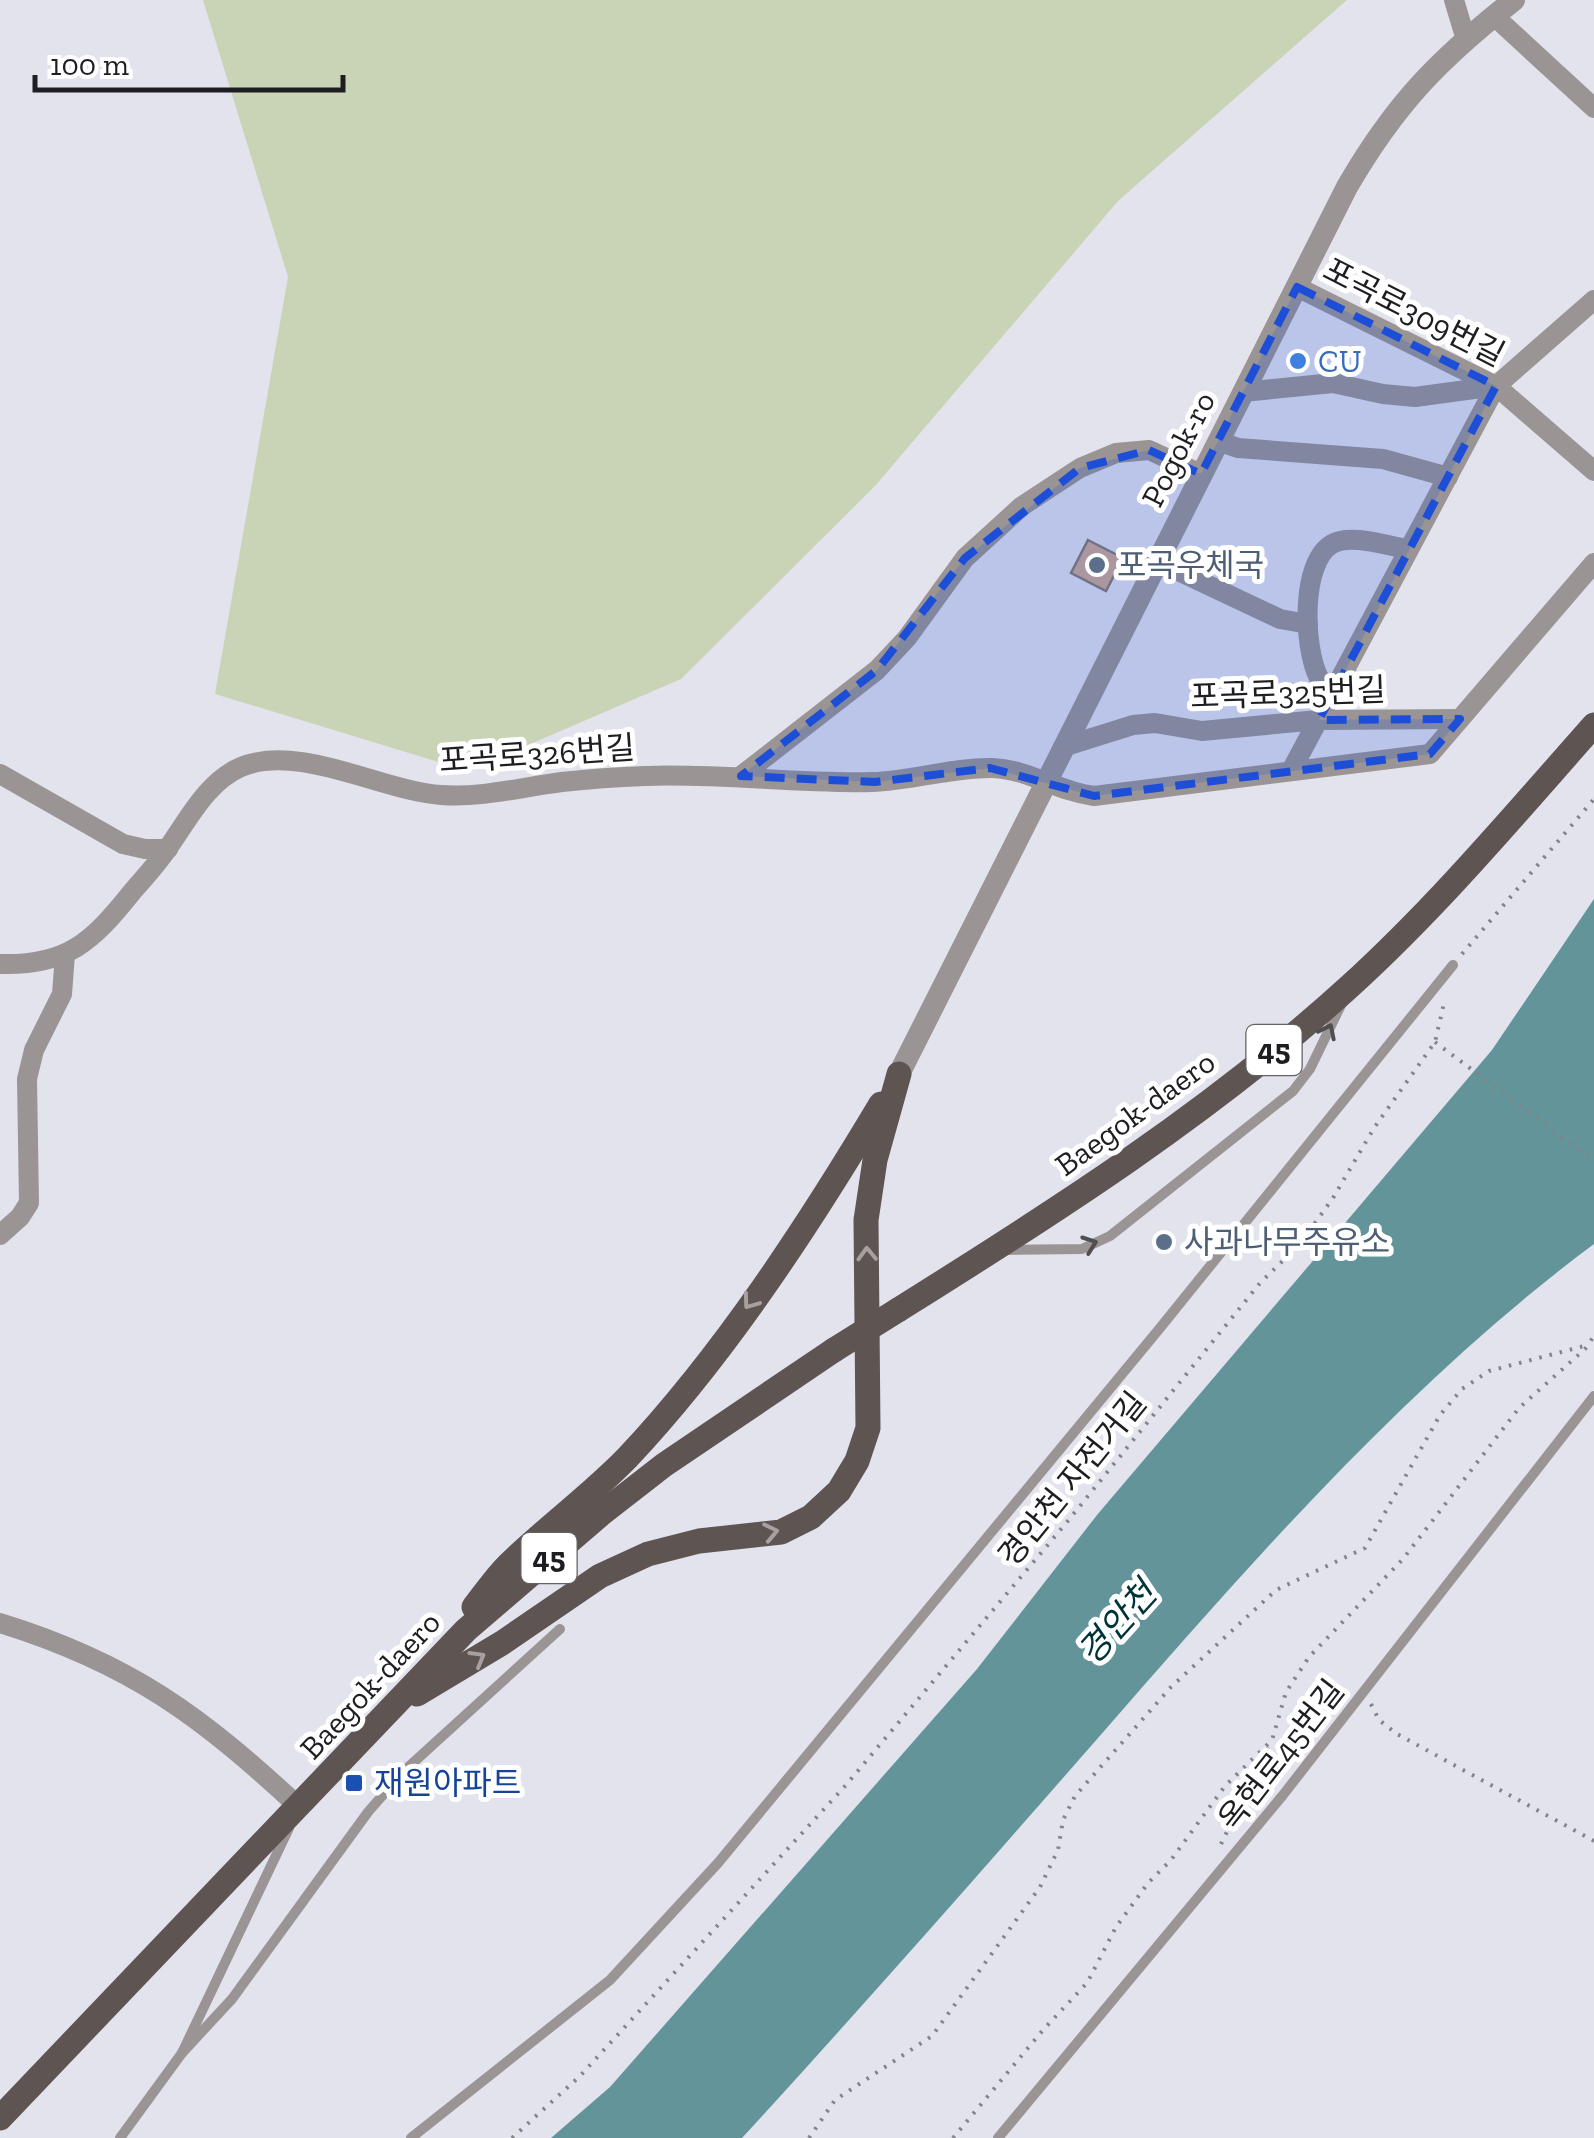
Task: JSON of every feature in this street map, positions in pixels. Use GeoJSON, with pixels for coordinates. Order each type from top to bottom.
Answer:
{"type":"FeatureCollection","features":[{"type":"Feature","properties":{"kind":"main road","name":"Baegok-daero"},"geometry":{"type":"LineString","coordinates":[[0,2118],[466,1630],[664,1465],[834,1350],[994,1251],[1177,1125],[1298,1031],[1350,986],[1459,877],[1594,724]]}},
{"type":"Feature","properties":{"kind":"main road"},"geometry":{"type":"LineString","coordinates":[[394,1707],[505,1568],[625,1459],[678,1398],[819,1204],[899,1074]]}},
{"type":"Feature","properties":{"kind":"main road"},"geometry":{"type":"LineString","coordinates":[[394,1707],[502,1644],[600,1576],[665,1550],[781,1532],[811,1517],[839,1492],[857,1461],[868,1428],[866,1220],[875,1160],[899,1074]]}},
{"type":"Feature","properties":{"kind":"street"},"geometry":{"type":"LineString","coordinates":[[1454,0],[1466,40]]}},
{"type":"Feature","properties":{"kind":"street","name":"Pogok-ro"},"geometry":{"type":"LineString","coordinates":[[899,1074],[1218,440],[1371,146],[1398,106],[1434,68],[1514,0]]}},
{"type":"Feature","properties":{"kind":"street"},"geometry":{"type":"LineString","coordinates":[[1494,16],[1594,108]]}},
{"type":"Feature","properties":{"kind":"street","name":"포곡로309번길"},"geometry":{"type":"LineString","coordinates":[[1297,287],[1496,386],[1594,471]]}},
{"type":"Feature","properties":{"kind":"street"},"geometry":{"type":"LineString","coordinates":[[1292,771],[1496,386],[1594,300]]}},
{"type":"Feature","properties":{"kind":"street"},"geometry":{"type":"LineString","coordinates":[[1243,392],[1333,384],[1416,396],[1496,386]]}},
{"type":"Feature","properties":{"kind":"street"},"geometry":{"type":"LineString","coordinates":[[1218,440],[1238,448],[1384,459],[1448,477]]}},
{"type":"Feature","properties":{"kind":"street"},"geometry":{"type":"LineString","coordinates":[[741,776],[877,670],[907,638],[965,558],[1022,506],[1080,468],[1116,453],[1148,450],[1202,474]]}},
{"type":"Feature","properties":{"kind":"street"},"geometry":{"type":"LineString","coordinates":[[1333,694],[1318,675],[1308,624],[1306,596],[1316,566],[1329,545],[1344,540],[1408,549]]}},
{"type":"Feature","properties":{"kind":"street"},"geometry":{"type":"LineString","coordinates":[[1157,561],[1280,619],[1308,624]]}},
{"type":"Feature","properties":{"kind":"street","name":"포곡로326번길"},"geometry":{"type":"LineString","coordinates":[[0,964],[33,965],[65,954],[91,939],[215,786],[241,767],[273,762],[309,764],[440,795],[486,794],[612,778],[741,776],[875,782],[990,768],[1020,771],[1066,792],[1094,796],[1430,754],[1594,563]]}},
{"type":"Feature","properties":{"kind":"street","name":"포곡로325번길"},"geometry":{"type":"LineString","coordinates":[[1063,746],[1133,724],[1156,722],[1202,731],[1318,720],[1460,719]]}},
{"type":"Feature","properties":{"kind":"street"},"geometry":{"type":"LineString","coordinates":[[0,774],[122,844],[144,849],[168,848]]}},
{"type":"Feature","properties":{"kind":"street"},"geometry":{"type":"LineString","coordinates":[[0,1235],[20,1218],[29,1202],[27,1079],[34,1050],[62,994],[65,954]]}},
{"type":"Feature","properties":{"kind":"street"},"geometry":{"type":"LineString","coordinates":[[0,1624],[45,1637],[140,1680],[231,1744],[300,1807]]}},
{"type":"Feature","properties":{"kind":"lane"},"geometry":{"type":"LineString","coordinates":[[411,2138],[610,1980],[718,1863],[1160,1328],[1453,965]]}},
{"type":"Feature","properties":{"kind":"lane"},"geometry":{"type":"LineString","coordinates":[[994,1251],[1082,1249],[1110,1236],[1294,1091],[1310,1069],[1350,986]]}},
{"type":"Feature","properties":{"kind":"lane","name":"옥현로45번길"},"geometry":{"type":"LineString","coordinates":[[998,2138],[1283,1796],[1594,1396]]}},
{"type":"Feature","properties":{"kind":"lane"},"geometry":{"type":"LineString","coordinates":[[120,2138],[182,2054],[232,2000],[368,1812],[404,1771],[560,1629]]}},
{"type":"Feature","properties":{"kind":"lane"},"geometry":{"type":"LineString","coordinates":[[182,2054],[300,1807]]}},
{"type":"Feature","properties":{"kind":"path","name":"경안천 자전거길"},"geometry":{"type":"LineString","coordinates":[[512,2138],[580,2076],[846,1785],[1260,1283],[1299,1245],[1435,1042],[1453,965],[1594,799]]}},
{"type":"Feature","properties":{"kind":"path"},"geometry":{"type":"LineString","coordinates":[[1435,1042],[1594,1162]]}},
{"type":"Feature","properties":{"kind":"path"},"geometry":{"type":"LineString","coordinates":[[1215,1857],[1272,1740],[1286,1692],[1310,1657],[1403,1559],[1520,1408],[1594,1336]]}},
{"type":"Feature","properties":{"kind":"path"},"geometry":{"type":"LineString","coordinates":[[809,2138],[835,2100],[932,2036],[1040,1887],[1058,1850],[1062,1820],[1075,1796],[1171,1687],[1276,1590],[1364,1548],[1440,1415],[1462,1389],[1489,1371],[1588,1345]]}},
{"type":"Feature","properties":{"kind":"path"},"geometry":{"type":"LineString","coordinates":[[1364,1690],[1378,1720],[1396,1734],[1594,1842]]}},
{"type":"Feature","properties":{"kind":"path"},"geometry":{"type":"LineString","coordinates":[[954,2138],[1042,2030],[1087,1983],[1116,1926],[1148,1882],[1170,1860],[1225,1786],[1272,1740]]}},
{"type":"Feature","properties":{"kind":"highlighted area"},"geometry":{"type":"Polygon","coordinates":[[[1297,287],[1496,386],[1319,720],[1460,719],[1430,754],[1094,796],[990,768],[875,782],[741,776],[877,670],[965,558],[1080,468],[1149,450],[1201,474],[1297,287]]]}},
{"type":"Feature","properties":{"kind":"green space"},"geometry":{"type":"Polygon","coordinates":[[[203,0],[1347,0],[1118,201],[875,486],[681,679],[468,771],[215,694],[288,277],[203,0]]]}},
{"type":"Feature","properties":{"kind":"water","name":"경안천"},"geometry":{"type":"Polygon","coordinates":[[[1594,899],[1594,1244],[1461,1353],[1337,1474],[1219,1601],[742,2138],[551,2138],[610,2087],[977,1669],[1097,1515],[1492,1050],[1594,899]]]}},
{"type":"Feature","properties":{"kind":"building","name":"포곡우체국"},"geometry":{"type":"Polygon","coordinates":[[[1088,540],[1123,558],[1106,591],[1071,573],[1088,540]]]}},
{"type":"Feature","properties":{"kind":"place","name":"CU"},"geometry":{"type":"Point","coordinates":[1298,361]}},
{"type":"Feature","properties":{"kind":"place","name":"포곡우체국"},"geometry":{"type":"Point","coordinates":[1097,565]}},
{"type":"Feature","properties":{"kind":"place","name":"사과나무주유소"},"geometry":{"type":"Point","coordinates":[1164,1242]}},
{"type":"Feature","properties":{"kind":"place","name":"재원아파트"},"geometry":{"type":"Point","coordinates":[354,1783]}}]}
